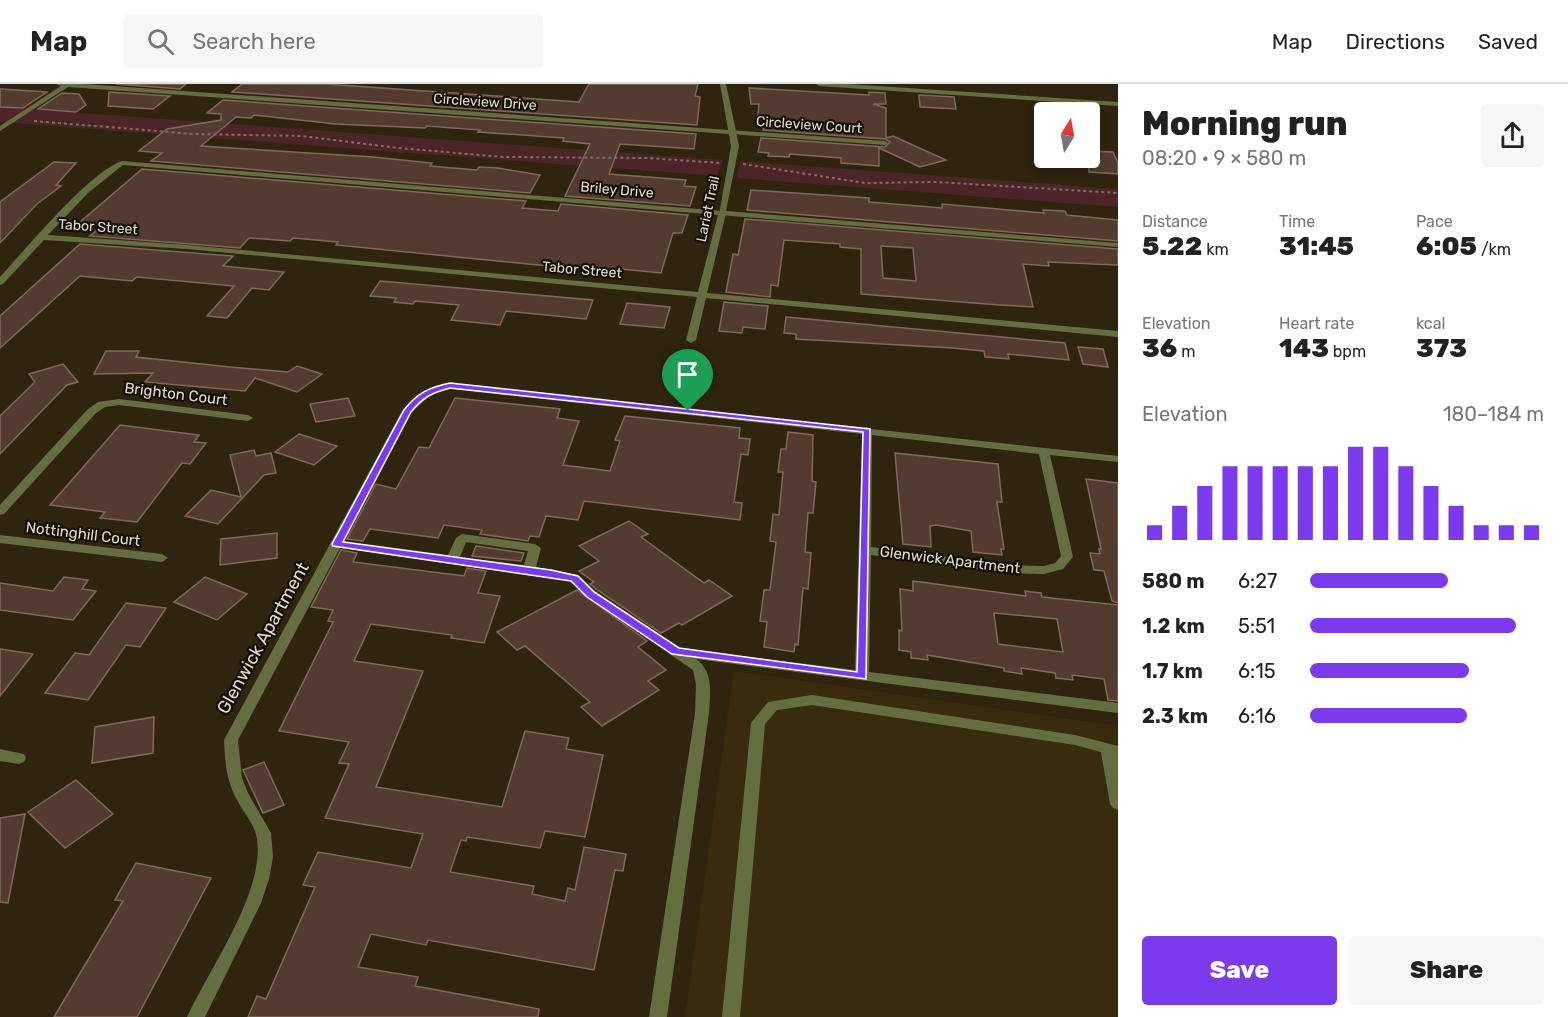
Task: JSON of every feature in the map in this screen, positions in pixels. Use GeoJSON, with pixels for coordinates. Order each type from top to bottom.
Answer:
{"type":"FeatureCollection","features":[{"type":"Feature","properties":{"kind":"street","name":"Circleview Drive"},"geometry":{"type":"LineString","coordinates":[[58,84],[732,132]]}},
{"type":"Feature","properties":{"kind":"street"},"geometry":{"type":"LineString","coordinates":[[0,129],[67,84]]}},
{"type":"Feature","properties":{"kind":"street","name":"Lariat Trail"},"geometry":{"type":"LineString","coordinates":[[692,340],[722,213],[735,146],[723,84]]}},
{"type":"Feature","properties":{"kind":"street"},"geometry":{"type":"LineString","coordinates":[[819,84],[1118,104]]}},
{"type":"Feature","properties":{"kind":"street"},"geometry":{"type":"LineString","coordinates":[[206,95],[213,89]]}},
{"type":"Feature","properties":{"kind":"street","name":"Circleview Court"},"geometry":{"type":"LineString","coordinates":[[732,132],[885,143]]}},
{"type":"Feature","properties":{"kind":"street","name":"Briley Drive"},"geometry":{"type":"LineString","coordinates":[[44,237],[65,211],[115,166],[122,163],[1118,244]]}},
{"type":"Feature","properties":{"kind":"street"},"geometry":{"type":"LineString","coordinates":[[1,280],[44,237]]}},
{"type":"Feature","properties":{"kind":"street","name":"Tabor Street"},"geometry":{"type":"LineString","coordinates":[[44,237],[702,294],[1118,334]]}},
{"type":"Feature","properties":{"kind":"street","name":"Glenwick Apartment"},"geometry":{"type":"LineString","coordinates":[[196,1017],[257,895],[267,861],[265,837],[238,788],[232,766],[231,740],[407,411],[416,399],[434,389],[450,386],[1118,459]]}},
{"type":"Feature","properties":{"kind":"street","name":"Brighton Court"},"geometry":{"type":"LineString","coordinates":[[0,512],[91,412],[102,404],[119,402],[248,418]]}},
{"type":"Feature","properties":{"kind":"street","name":"Glenwick Apartment"},"geometry":{"type":"LineString","coordinates":[[862,677],[867,430]]}},
{"type":"Feature","properties":{"kind":"street","name":"Glenwick Apartment"},"geometry":{"type":"LineString","coordinates":[[864,550],[1010,569],[1044,570],[1059,566],[1067,557],[1044,451]]}},
{"type":"Feature","properties":{"kind":"street"},"geometry":{"type":"LineString","coordinates":[[452,560],[462,538],[535,548],[529,570]]}},
{"type":"Feature","properties":{"kind":"street","name":"Nottinghill Court"},"geometry":{"type":"LineString","coordinates":[[0,539],[162,558]]}},
{"type":"Feature","properties":{"kind":"street"},"geometry":{"type":"LineString","coordinates":[[337,544],[574,578],[591,594],[699,668],[703,685],[702,713],[658,1017]]}},
{"type":"Feature","properties":{"kind":"street"},"geometry":{"type":"LineString","coordinates":[[676,652],[1118,708]]}},
{"type":"Feature","properties":{"kind":"street"},"geometry":{"type":"LineString","coordinates":[[731,1017],[758,723],[772,706],[812,700],[1075,740],[1113,750],[1118,804]]}},
{"type":"Feature","properties":{"kind":"street"},"geometry":{"type":"LineString","coordinates":[[0,755],[18,758]]}},
{"type":"Feature","properties":{"kind":"path"},"geometry":{"type":"LineString","coordinates":[[27,120],[194,134],[302,136],[398,148],[504,157],[648,158],[712,162]]}},
{"type":"Feature","properties":{"kind":"path"},"geometry":{"type":"LineString","coordinates":[[746,165],[772,167],[865,183],[936,182],[1118,193]]}},
{"type":"Feature","properties":{"kind":"shaded area"},"geometry":{"type":"Polygon","coordinates":[[[0,107],[723,160],[717,176],[0,122],[0,107]]]}},
{"type":"Feature","properties":{"kind":"shaded area"},"geometry":{"type":"Polygon","coordinates":[[[740,161],[1118,189],[1118,207],[737,178],[740,161]]]}},
{"type":"Feature","properties":{"kind":"shaded area"},"geometry":{"type":"Polygon","coordinates":[[[734,671],[1118,726],[1118,1017],[685,1017],[734,671]]]}},
{"type":"Feature","properties":{"kind":"building"},"geometry":{"type":"Polygon","coordinates":[[[116,84],[186,84],[180,89],[116,84]]]}},
{"type":"Feature","properties":{"kind":"building"},"geometry":{"type":"Polygon","coordinates":[[[242,84],[326,84],[579,102],[589,84],[698,84],[695,96],[700,97],[697,125],[232,92],[242,84]]]}},
{"type":"Feature","properties":{"kind":"building"},"geometry":{"type":"Polygon","coordinates":[[[749,88],[869,95],[869,92],[885,93],[886,104],[873,104],[886,108],[886,138],[893,136],[946,160],[920,167],[879,148],[879,166],[841,163],[841,158],[790,154],[789,157],[768,156],[769,153],[758,152],[761,138],[885,147],[890,142],[885,139],[763,130],[764,125],[757,125],[759,104],[751,104],[749,88]]]}},
{"type":"Feature","properties":{"kind":"building"},"geometry":{"type":"Polygon","coordinates":[[[0,89],[47,92],[23,108],[0,107],[0,89]]]}},
{"type":"Feature","properties":{"kind":"building"},"geometry":{"type":"Polygon","coordinates":[[[109,92],[170,96],[153,109],[108,106],[109,92]]]}},
{"type":"Feature","properties":{"kind":"building"},"geometry":{"type":"Polygon","coordinates":[[[62,93],[79,94],[86,105],[76,112],[38,109],[62,93]]]}},
{"type":"Feature","properties":{"kind":"building"},"geometry":{"type":"Polygon","coordinates":[[[919,95],[954,97],[956,109],[920,107],[919,95]]]}},
{"type":"Feature","properties":{"kind":"building"},"geometry":{"type":"Polygon","coordinates":[[[223,100],[696,134],[694,149],[620,144],[609,174],[686,180],[684,186],[696,187],[690,206],[565,196],[590,144],[563,141],[564,138],[427,126],[425,128],[336,124],[254,115],[251,118],[236,117],[201,146],[373,157],[432,163],[430,166],[477,170],[479,167],[498,168],[540,175],[530,193],[151,161],[162,153],[139,151],[167,129],[221,120],[221,114],[207,113],[223,100]]]}},
{"type":"Feature","properties":{"kind":"building"},"geometry":{"type":"Polygon","coordinates":[[[1100,151],[1113,152],[1118,163],[1118,174],[1089,172],[1089,168],[1100,168],[1100,151]]]}},
{"type":"Feature","properties":{"kind":"building"},"geometry":{"type":"Polygon","coordinates":[[[54,162],[76,163],[56,185],[61,186],[37,204],[0,243],[0,202],[54,162]]]}},
{"type":"Feature","properties":{"kind":"building"},"geometry":{"type":"Polygon","coordinates":[[[142,169],[526,201],[522,208],[558,211],[561,204],[688,215],[682,233],[673,233],[661,273],[528,264],[336,245],[338,242],[293,238],[290,241],[249,238],[240,248],[90,236],[103,225],[79,223],[142,169]]]}},
{"type":"Feature","properties":{"kind":"building"},"geometry":{"type":"Polygon","coordinates":[[[751,190],[869,198],[869,202],[942,208],[942,204],[1044,213],[1043,210],[1065,211],[1067,215],[1118,220],[1118,241],[747,210],[751,190]]]}},
{"type":"Feature","properties":{"kind":"building"},"geometry":{"type":"Polygon","coordinates":[[[745,219],[1118,249],[1118,265],[1048,262],[1049,266],[1023,264],[1033,307],[861,294],[861,249],[840,247],[840,244],[784,240],[778,286],[771,285],[770,297],[726,292],[733,254],[738,255],[745,219]],[[881,246],[883,278],[916,281],[913,248],[881,246]]]}},
{"type":"Feature","properties":{"kind":"building"},"geometry":{"type":"Polygon","coordinates":[[[80,244],[233,256],[223,266],[284,272],[269,290],[252,288],[227,318],[207,316],[234,286],[137,277],[132,281],[80,276],[0,348],[0,316],[80,244]]]}},
{"type":"Feature","properties":{"kind":"building"},"geometry":{"type":"Polygon","coordinates":[[[380,281],[593,300],[586,319],[506,311],[500,325],[451,320],[459,305],[415,301],[413,304],[394,302],[396,298],[370,296],[380,281]]]}},
{"type":"Feature","properties":{"kind":"building"},"geometry":{"type":"Polygon","coordinates":[[[724,302],[768,306],[765,329],[743,327],[742,333],[719,331],[724,302]]]}},
{"type":"Feature","properties":{"kind":"building"},"geometry":{"type":"Polygon","coordinates":[[[627,303],[670,307],[664,328],[620,324],[627,303]]]}},
{"type":"Feature","properties":{"kind":"building"},"geometry":{"type":"Polygon","coordinates":[[[786,317],[1065,343],[1069,360],[1008,354],[1009,359],[985,357],[984,351],[796,339],[796,334],[784,333],[786,317]]]}},
{"type":"Feature","properties":{"kind":"building"},"geometry":{"type":"Polygon","coordinates":[[[1078,347],[1103,349],[1108,367],[1083,364],[1078,347]]]}},
{"type":"Feature","properties":{"kind":"building"},"geometry":{"type":"Polygon","coordinates":[[[106,351],[139,351],[136,357],[288,372],[297,366],[322,374],[297,392],[255,378],[245,391],[145,382],[153,373],[94,374],[106,351]]]}},
{"type":"Feature","properties":{"kind":"building"},"geometry":{"type":"Polygon","coordinates":[[[63,364],[78,382],[67,385],[0,454],[0,416],[35,382],[29,374],[63,364]]]}},
{"type":"Feature","properties":{"kind":"building"},"geometry":{"type":"Polygon","coordinates":[[[348,398],[355,416],[316,422],[310,404],[348,398]]]}},
{"type":"Feature","properties":{"kind":"building"},"geometry":{"type":"Polygon","coordinates":[[[455,398],[560,409],[557,418],[579,421],[563,465],[610,471],[620,441],[615,440],[625,416],[740,428],[739,438],[750,439],[748,455],[741,454],[734,502],[742,503],[740,520],[584,501],[578,520],[546,516],[539,537],[530,536],[528,541],[480,534],[482,530],[444,525],[438,538],[370,529],[363,541],[347,539],[376,484],[396,489],[419,447],[429,448],[455,398]]]}},
{"type":"Feature","properties":{"kind":"building"},"geometry":{"type":"Polygon","coordinates":[[[120,425],[199,435],[194,442],[206,443],[190,464],[182,463],[137,522],[100,518],[105,512],[50,505],[120,425]]]}},
{"type":"Feature","properties":{"kind":"building"},"geometry":{"type":"Polygon","coordinates":[[[788,432],[813,435],[812,481],[816,482],[813,513],[808,513],[805,552],[811,553],[808,589],[803,588],[798,645],[795,644],[794,652],[764,647],[767,622],[760,621],[764,590],[770,590],[776,542],[770,541],[773,514],[779,515],[783,472],[778,472],[781,449],[786,449],[788,432]]]}},
{"type":"Feature","properties":{"kind":"building"},"geometry":{"type":"Polygon","coordinates":[[[299,434],[337,446],[314,465],[275,452],[299,434]]]}},
{"type":"Feature","properties":{"kind":"building"},"geometry":{"type":"Polygon","coordinates":[[[254,450],[256,456],[271,453],[276,473],[264,475],[218,524],[185,516],[211,490],[241,497],[230,455],[254,450]]]}},
{"type":"Feature","properties":{"kind":"building"},"geometry":{"type":"Polygon","coordinates":[[[895,453],[998,464],[1002,502],[997,502],[1004,549],[1001,549],[1002,555],[973,552],[971,531],[936,525],[930,526],[931,547],[903,544],[895,453]]]}},
{"type":"Feature","properties":{"kind":"building"},"geometry":{"type":"Polygon","coordinates":[[[1086,479],[1118,483],[1118,603],[1112,601],[1104,571],[1094,570],[1090,553],[1100,554],[1099,549],[1101,549],[1086,479]]]}},
{"type":"Feature","properties":{"kind":"building"},"geometry":{"type":"Polygon","coordinates":[[[629,521],[648,534],[641,537],[704,583],[709,580],[732,596],[682,625],[679,623],[661,633],[596,589],[590,584],[594,582],[579,571],[599,561],[579,546],[629,521]]]}},
{"type":"Feature","properties":{"kind":"building"},"geometry":{"type":"Polygon","coordinates":[[[277,533],[277,558],[220,565],[221,539],[277,533]]]}},
{"type":"Feature","properties":{"kind":"building"},"geometry":{"type":"Polygon","coordinates":[[[476,546],[524,553],[521,561],[472,556],[476,546]]]}},
{"type":"Feature","properties":{"kind":"building"},"geometry":{"type":"Polygon","coordinates":[[[341,550],[357,553],[353,562],[464,576],[467,568],[486,571],[478,593],[500,596],[484,643],[451,638],[452,635],[371,624],[354,661],[423,671],[376,787],[502,807],[525,731],[569,738],[566,749],[603,755],[585,837],[545,831],[540,848],[467,837],[466,841],[461,840],[450,872],[534,886],[532,894],[565,901],[568,888],[575,890],[584,847],[626,854],[623,871],[615,870],[594,970],[428,940],[426,945],[371,934],[358,967],[418,977],[415,986],[539,1009],[538,1017],[248,1017],[257,996],[266,999],[315,887],[303,885],[318,852],[411,868],[423,834],[325,818],[349,764],[339,763],[349,742],[279,731],[333,622],[328,621],[333,610],[311,607],[341,550]]]}},
{"type":"Feature","properties":{"kind":"building"},"geometry":{"type":"Polygon","coordinates":[[[64,577],[88,580],[82,589],[96,591],[73,620],[0,610],[0,583],[53,591],[64,577]]]}},
{"type":"Feature","properties":{"kind":"building"},"geometry":{"type":"Polygon","coordinates":[[[205,577],[247,594],[217,620],[174,602],[205,577]]]}},
{"type":"Feature","properties":{"kind":"building"},"geometry":{"type":"Polygon","coordinates":[[[913,581],[1026,596],[1025,591],[1041,593],[1042,597],[1118,605],[1118,701],[1108,700],[1104,679],[1072,675],[1073,680],[1056,678],[1055,673],[1021,668],[1022,674],[1004,671],[1004,668],[927,655],[928,660],[911,658],[911,652],[899,650],[899,630],[902,631],[900,589],[913,591],[913,581]],[[994,613],[998,644],[1063,652],[1057,619],[994,613]]]}},
{"type":"Feature","properties":{"kind":"building"},"geometry":{"type":"Polygon","coordinates":[[[577,590],[647,641],[638,647],[666,670],[648,681],[659,690],[602,726],[581,707],[590,702],[525,646],[517,650],[497,632],[577,590]]]}},
{"type":"Feature","properties":{"kind":"building"},"geometry":{"type":"Polygon","coordinates":[[[126,603],[166,608],[140,647],[126,645],[88,700],[45,693],[75,653],[89,655],[126,603]]]}},
{"type":"Feature","properties":{"kind":"building"},"geometry":{"type":"Polygon","coordinates":[[[0,649],[33,654],[0,696],[0,649]]]}},
{"type":"Feature","properties":{"kind":"building"},"geometry":{"type":"Polygon","coordinates":[[[154,717],[153,753],[92,763],[95,727],[154,717]]]}},
{"type":"Feature","properties":{"kind":"building"},"geometry":{"type":"Polygon","coordinates":[[[264,762],[284,805],[263,813],[243,770],[264,762]]]}},
{"type":"Feature","properties":{"kind":"building"},"geometry":{"type":"Polygon","coordinates":[[[76,780],[113,814],[65,848],[28,812],[76,780]]]}},
{"type":"Feature","properties":{"kind":"building"},"geometry":{"type":"Polygon","coordinates":[[[25,814],[8,903],[0,902],[0,818],[25,814]]]}},
{"type":"Feature","properties":{"kind":"building"},"geometry":{"type":"Polygon","coordinates":[[[136,863],[211,878],[137,1017],[54,1017],[123,901],[115,900],[136,863]]]}},
{"type":"Feature","properties":{"kind":"route"},"geometry":{"type":"LineString","coordinates":[[450,386],[688,411],[867,430],[862,677],[676,652],[591,594],[574,578],[337,544],[407,411],[416,399],[434,389],[450,386]]}}]}
